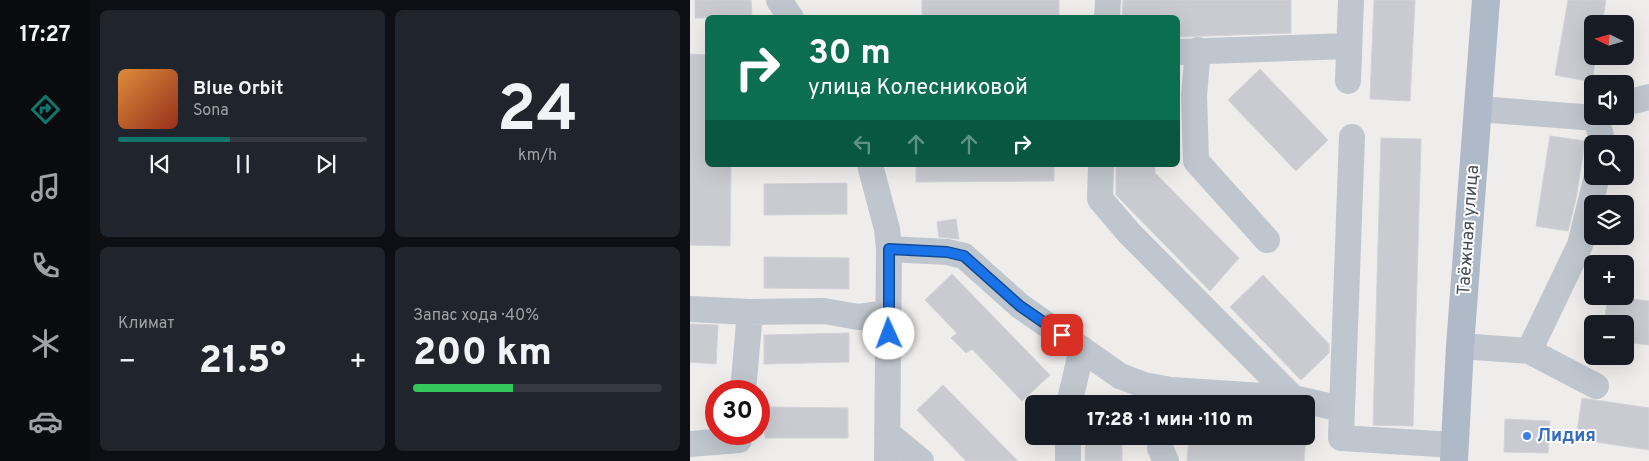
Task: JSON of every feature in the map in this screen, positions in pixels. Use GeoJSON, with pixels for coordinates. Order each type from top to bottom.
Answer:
{"type":"FeatureCollection","features":[{"type":"Feature","properties":{"kind":"main road","name":"Таёжная улица"},"geometry":{"type":"LineString","coordinates":[[1454,453],[1460,346],[1486,0]]}},
{"type":"Feature","properties":{"kind":"street"},"geometry":{"type":"LineString","coordinates":[[779,0],[789,15]]}},
{"type":"Feature","properties":{"kind":"street"},"geometry":{"type":"LineString","coordinates":[[1106,15],[1108,0]]}},
{"type":"Feature","properties":{"kind":"street"},"geometry":{"type":"LineString","coordinates":[[1348,81],[1351,0]]}},
{"type":"Feature","properties":{"kind":"street"},"geometry":{"type":"LineString","coordinates":[[1267,240],[1196,161],[1194,96],[1188,51],[1348,46]]}},
{"type":"Feature","properties":{"kind":"street"},"geometry":{"type":"LineString","coordinates":[[1634,100],[1649,96]]}},
{"type":"Feature","properties":{"kind":"street"},"geometry":{"type":"LineString","coordinates":[[1478,109],[1584,116]]}},
{"type":"Feature","properties":{"kind":"street"},"geometry":{"type":"LineString","coordinates":[[1352,137],[1342,409],[1338,450],[1454,453]]}},
{"type":"Feature","properties":{"kind":"street"},"geometry":{"type":"LineString","coordinates":[[871,167],[887,229],[889,249],[887,461]]}},
{"type":"Feature","properties":{"kind":"street"},"geometry":{"type":"LineString","coordinates":[[1101,167],[1100,199],[1129,233],[1290,395]]}},
{"type":"Feature","properties":{"kind":"street"},"geometry":{"type":"LineString","coordinates":[[1529,351],[1580,245],[1595,185]]}},
{"type":"Feature","properties":{"kind":"street"},"geometry":{"type":"LineString","coordinates":[[889,249],[947,252],[964,256],[1020,306],[1120,376],[1166,395]]}},
{"type":"Feature","properties":{"kind":"street"},"geometry":{"type":"LineString","coordinates":[[690,309],[750,312],[824,310],[858,316],[888,313]]}},
{"type":"Feature","properties":{"kind":"street"},"geometry":{"type":"LineString","coordinates":[[744,380],[750,312]]}},
{"type":"Feature","properties":{"kind":"street"},"geometry":{"type":"LineString","coordinates":[[1460,346],[1529,351],[1596,386]]}},
{"type":"Feature","properties":{"kind":"street"},"geometry":{"type":"LineString","coordinates":[[1071,395],[1082,349]]}},
{"type":"Feature","properties":{"kind":"street"},"geometry":{"type":"LineString","coordinates":[[1315,403],[1342,409]]}},
{"type":"Feature","properties":{"kind":"street"},"geometry":{"type":"LineString","coordinates":[[887,433],[921,461]]}},
{"type":"Feature","properties":{"kind":"street"},"geometry":{"type":"LineString","coordinates":[[690,448],[708,445]]}},
{"type":"Feature","properties":{"kind":"street"},"geometry":{"type":"LineString","coordinates":[[1068,445],[1068,461]]}},
{"type":"Feature","properties":{"kind":"street"},"geometry":{"type":"LineString","coordinates":[[1160,445],[1166,461]]}},
{"type":"Feature","properties":{"kind":"building"},"geometry":{"type":"Polygon","coordinates":[[[695,0],[751,0],[752,15],[705,15],[705,18],[695,18],[695,0]]]}},
{"type":"Feature","properties":{"kind":"building"},"geometry":{"type":"Polygon","coordinates":[[[922,0],[1059,0],[1059,15],[922,15],[922,0]]]}},
{"type":"Feature","properties":{"kind":"building"},"geometry":{"type":"Polygon","coordinates":[[[1123,0],[1291,0],[1291,33],[1180,37],[1180,15],[1122,15],[1123,0]]]}},
{"type":"Feature","properties":{"kind":"building"},"geometry":{"type":"Polygon","coordinates":[[[1374,0],[1415,0],[1410,101],[1370,99],[1374,0]]]}},
{"type":"Feature","properties":{"kind":"building"},"geometry":{"type":"Polygon","coordinates":[[[1568,0],[1606,0],[1604,15],[1584,15],[1584,65],[1595,65],[1593,75],[1584,75],[1584,80],[1555,75],[1568,0]]]}},
{"type":"Feature","properties":{"kind":"building"},"geometry":{"type":"Polygon","coordinates":[[[690,54],[705,55],[705,167],[731,167],[730,246],[690,245],[690,54]]]}},
{"type":"Feature","properties":{"kind":"building"},"geometry":{"type":"Polygon","coordinates":[[[1260,69],[1328,140],[1296,171],[1228,100],[1260,69]]]}},
{"type":"Feature","properties":{"kind":"building"},"geometry":{"type":"Polygon","coordinates":[[[1550,136],[1584,141],[1576,198],[1568,231],[1536,226],[1550,136]]]}},
{"type":"Feature","properties":{"kind":"building"},"geometry":{"type":"Polygon","coordinates":[[[1381,138],[1421,139],[1413,426],[1373,425],[1381,138]]]}},
{"type":"Feature","properties":{"kind":"building"},"geometry":{"type":"Polygon","coordinates":[[[916,167],[1054,167],[1054,181],[916,182],[916,167]]]}},
{"type":"Feature","properties":{"kind":"building"},"geometry":{"type":"Polygon","coordinates":[[[1116,167],[1155,167],[1155,173],[1239,258],[1210,291],[1116,195],[1116,167]]]}},
{"type":"Feature","properties":{"kind":"building"},"geometry":{"type":"Polygon","coordinates":[[[847,183],[847,214],[764,215],[764,184],[847,183]]]}},
{"type":"Feature","properties":{"kind":"building"},"geometry":{"type":"Polygon","coordinates":[[[956,219],[959,239],[939,237],[937,222],[956,219]]]}},
{"type":"Feature","properties":{"kind":"building"},"geometry":{"type":"Polygon","coordinates":[[[764,257],[849,258],[849,289],[764,288],[764,257]]]}},
{"type":"Feature","properties":{"kind":"building"},"geometry":{"type":"Polygon","coordinates":[[[952,274],[1050,375],[1028,395],[1025,395],[1022,401],[972,349],[966,353],[951,338],[957,333],[925,300],[952,274]]]}},
{"type":"Feature","properties":{"kind":"building"},"geometry":{"type":"Polygon","coordinates":[[[1263,275],[1329,344],[1329,353],[1301,380],[1230,307],[1263,275]]]}},
{"type":"Feature","properties":{"kind":"building"},"geometry":{"type":"Polygon","coordinates":[[[1634,299],[1649,301],[1649,345],[1634,343],[1634,315],[1605,315],[1607,305],[1634,305],[1634,299]]]}},
{"type":"Feature","properties":{"kind":"building"},"geometry":{"type":"Polygon","coordinates":[[[690,324],[718,325],[716,364],[690,362],[690,324]]]}},
{"type":"Feature","properties":{"kind":"building"},"geometry":{"type":"Polygon","coordinates":[[[849,333],[849,362],[764,364],[764,335],[849,333]]]}},
{"type":"Feature","properties":{"kind":"building"},"geometry":{"type":"Polygon","coordinates":[[[943,385],[1018,461],[966,461],[917,410],[943,385]]]}},
{"type":"Feature","properties":{"kind":"building"},"geometry":{"type":"Polygon","coordinates":[[[1582,398],[1649,408],[1649,450],[1576,439],[1582,398]]]}},
{"type":"Feature","properties":{"kind":"building"},"geometry":{"type":"Polygon","coordinates":[[[770,407],[848,408],[848,438],[770,438],[770,407]]]}},
{"type":"Feature","properties":{"kind":"building","name":"Лидия"},"geometry":{"type":"Polygon","coordinates":[[[1505,419],[1550,421],[1548,453],[1504,452],[1505,419]]]}},
{"type":"Feature","properties":{"kind":"building"},"geometry":{"type":"Polygon","coordinates":[[[1086,445],[1122,445],[1122,461],[1085,461],[1086,445]]]}},
{"type":"Feature","properties":{"kind":"building"},"geometry":{"type":"Polygon","coordinates":[[[1188,445],[1305,445],[1304,461],[1187,461],[1188,445]]]}},
{"type":"Feature","properties":{"kind":"place","name":"Лидия"},"geometry":{"type":"Point","coordinates":[1527,436]}},
{"type":"Feature","properties":{"kind":"route"},"geometry":{"type":"LineString","coordinates":[[889,334],[889,249],[947,252],[964,256],[1020,306],[1062,335]]}}]}
